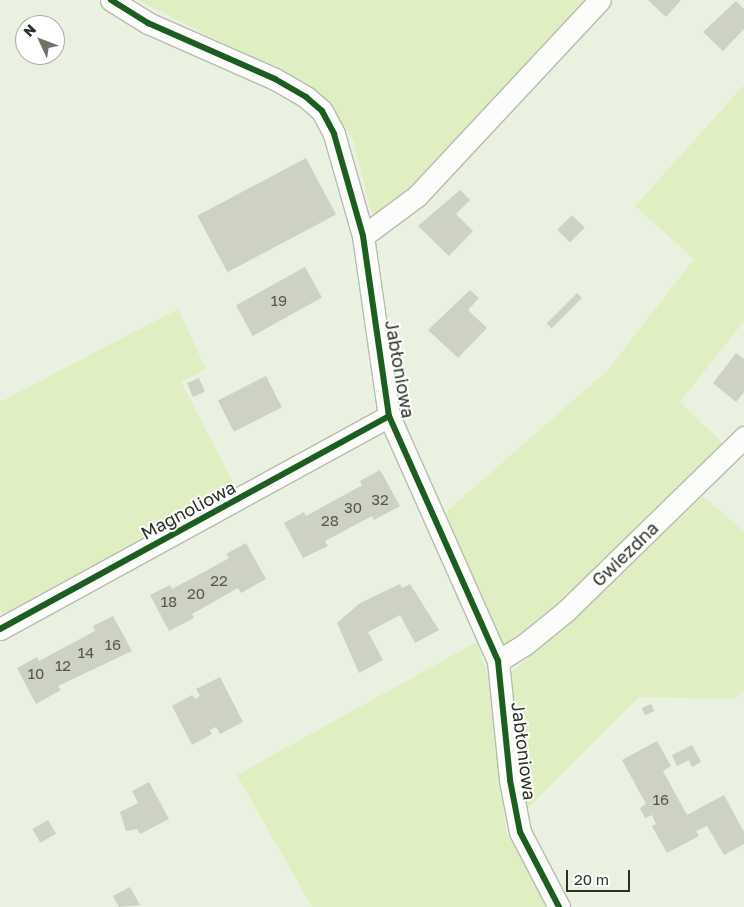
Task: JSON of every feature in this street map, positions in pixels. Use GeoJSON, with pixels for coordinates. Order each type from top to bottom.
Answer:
{"type":"FeatureCollection","features":[{"type":"Feature","properties":{"kind":"street","name":"Jabłoniowa"},"geometry":{"type":"LineString","coordinates":[[111,0],[148,23],[274,79],[322,111],[344,164],[363,236],[389,416],[498,661],[510,780],[520,832],[559,907]]}},
{"type":"Feature","properties":{"kind":"street"},"geometry":{"type":"LineString","coordinates":[[363,236],[417,196],[600,0]]}},
{"type":"Feature","properties":{"kind":"street","name":"Magnoliowa"},"geometry":{"type":"LineString","coordinates":[[0,628],[389,416]]}},
{"type":"Feature","properties":{"kind":"street","name":"Gwiezdna"},"geometry":{"type":"LineString","coordinates":[[498,661],[524,646],[567,610],[744,437]]}},
{"type":"Feature","properties":{"kind":"green space"},"geometry":{"type":"Polygon","coordinates":[[[138,0],[592,0],[419,184],[373,218],[353,139],[314,89],[138,0]]]}},
{"type":"Feature","properties":{"kind":"green space"},"geometry":{"type":"Polygon","coordinates":[[[744,85],[744,321],[680,402],[730,450],[498,661],[437,520],[608,370],[694,259],[635,206],[744,85]]]}},
{"type":"Feature","properties":{"kind":"green space"},"geometry":{"type":"Polygon","coordinates":[[[178,309],[206,369],[181,382],[237,490],[4,617],[0,609],[0,402],[178,309]]]}},
{"type":"Feature","properties":{"kind":"green space"},"geometry":{"type":"Polygon","coordinates":[[[703,496],[744,532],[744,691],[733,699],[639,697],[521,815],[506,677],[561,630],[703,496]]]}},
{"type":"Feature","properties":{"kind":"green space"},"geometry":{"type":"Polygon","coordinates":[[[477,642],[492,690],[506,832],[548,907],[312,907],[237,775],[477,642]]]}},
{"type":"Feature","properties":{"kind":"building"},"geometry":{"type":"Polygon","coordinates":[[[648,0],[681,0],[666,17],[648,0]]]}},
{"type":"Feature","properties":{"kind":"building"},"geometry":{"type":"Polygon","coordinates":[[[736,1],[744,9],[744,29],[723,51],[703,32],[736,1]]]}},
{"type":"Feature","properties":{"kind":"building"},"geometry":{"type":"Polygon","coordinates":[[[306,158],[336,215],[227,272],[197,216],[306,158]]]}},
{"type":"Feature","properties":{"kind":"building"},"geometry":{"type":"Polygon","coordinates":[[[460,190],[470,200],[456,214],[473,231],[449,256],[418,226],[460,190]]]}},
{"type":"Feature","properties":{"kind":"building"},"geometry":{"type":"Polygon","coordinates":[[[572,215],[585,228],[570,243],[557,230],[572,215]]]}},
{"type":"Feature","properties":{"kind":"building"},"geometry":{"type":"Polygon","coordinates":[[[305,267],[322,298],[253,336],[236,305],[305,267]]]}},
{"type":"Feature","properties":{"kind":"building"},"geometry":{"type":"Polygon","coordinates":[[[470,290],[479,298],[468,310],[487,328],[458,358],[428,330],[470,290]]]}},
{"type":"Feature","properties":{"kind":"building"},"geometry":{"type":"Polygon","coordinates":[[[577,293],[582,298],[552,328],[547,323],[577,293]]]}},
{"type":"Feature","properties":{"kind":"building"},"geometry":{"type":"Polygon","coordinates":[[[736,353],[744,359],[744,392],[736,402],[713,383],[736,353]]]}},
{"type":"Feature","properties":{"kind":"building"},"geometry":{"type":"Polygon","coordinates":[[[266,376],[282,407],[234,432],[218,401],[266,376]]]}},
{"type":"Feature","properties":{"kind":"building"},"geometry":{"type":"Polygon","coordinates":[[[199,378],[205,392],[193,397],[187,383],[199,378]]]}},
{"type":"Feature","properties":{"kind":"building"},"geometry":{"type":"Polygon","coordinates":[[[380,470],[400,506],[374,520],[372,516],[325,541],[328,546],[303,558],[284,523],[304,512],[306,516],[357,488],[362,485],[360,481],[380,470]]]}},
{"type":"Feature","properties":{"kind":"building"},"geometry":{"type":"Polygon","coordinates":[[[246,543],[266,579],[241,593],[238,588],[192,614],[194,618],[169,631],[150,595],[170,585],[172,589],[224,561],[229,558],[226,554],[246,543]]]}},
{"type":"Feature","properties":{"kind":"building"},"geometry":{"type":"Polygon","coordinates":[[[400,584],[402,588],[410,584],[439,630],[415,643],[400,615],[368,632],[383,660],[359,673],[337,623],[360,603],[400,584]]]}},
{"type":"Feature","properties":{"kind":"building"},"geometry":{"type":"Polygon","coordinates":[[[113,616],[132,651],[58,686],[61,690],[36,704],[17,668],[37,657],[39,661],[95,631],[93,626],[113,616]]]}},
{"type":"Feature","properties":{"kind":"building"},"geometry":{"type":"Polygon","coordinates":[[[220,677],[243,722],[220,734],[216,727],[210,730],[212,734],[192,745],[172,706],[192,695],[195,699],[200,696],[196,689],[220,677]]]}},
{"type":"Feature","properties":{"kind":"building"},"geometry":{"type":"Polygon","coordinates":[[[651,704],[654,711],[645,715],[642,708],[651,704]]]}},
{"type":"Feature","properties":{"kind":"building"},"geometry":{"type":"Polygon","coordinates":[[[657,741],[671,766],[663,771],[687,815],[724,795],[744,832],[744,844],[724,855],[707,826],[696,831],[699,836],[667,853],[652,826],[656,824],[652,815],[645,818],[640,808],[646,804],[622,760],[657,741]]]}},
{"type":"Feature","properties":{"kind":"building"},"geometry":{"type":"Polygon","coordinates":[[[692,745],[701,762],[692,767],[689,760],[677,766],[672,755],[692,745]]]}},
{"type":"Feature","properties":{"kind":"building"},"geometry":{"type":"Polygon","coordinates":[[[149,782],[169,819],[140,834],[137,829],[126,831],[120,812],[138,803],[132,791],[149,782]]]}},
{"type":"Feature","properties":{"kind":"building"},"geometry":{"type":"Polygon","coordinates":[[[48,820],[56,834],[40,843],[32,829],[48,820]]]}},
{"type":"Feature","properties":{"kind":"building"},"geometry":{"type":"Polygon","coordinates":[[[130,887],[140,905],[119,907],[113,896],[130,887]]]}},
{"type":"Feature","properties":{"kind":"cycle path"},"geometry":{"type":"LineString","coordinates":[[111,0],[148,23],[275,79],[306,97],[322,111],[334,134],[363,236],[389,416],[498,661],[510,780],[520,832],[559,907]]}},
{"type":"Feature","properties":{"kind":"cycle path"},"geometry":{"type":"LineString","coordinates":[[0,629],[389,416]]}}]}
